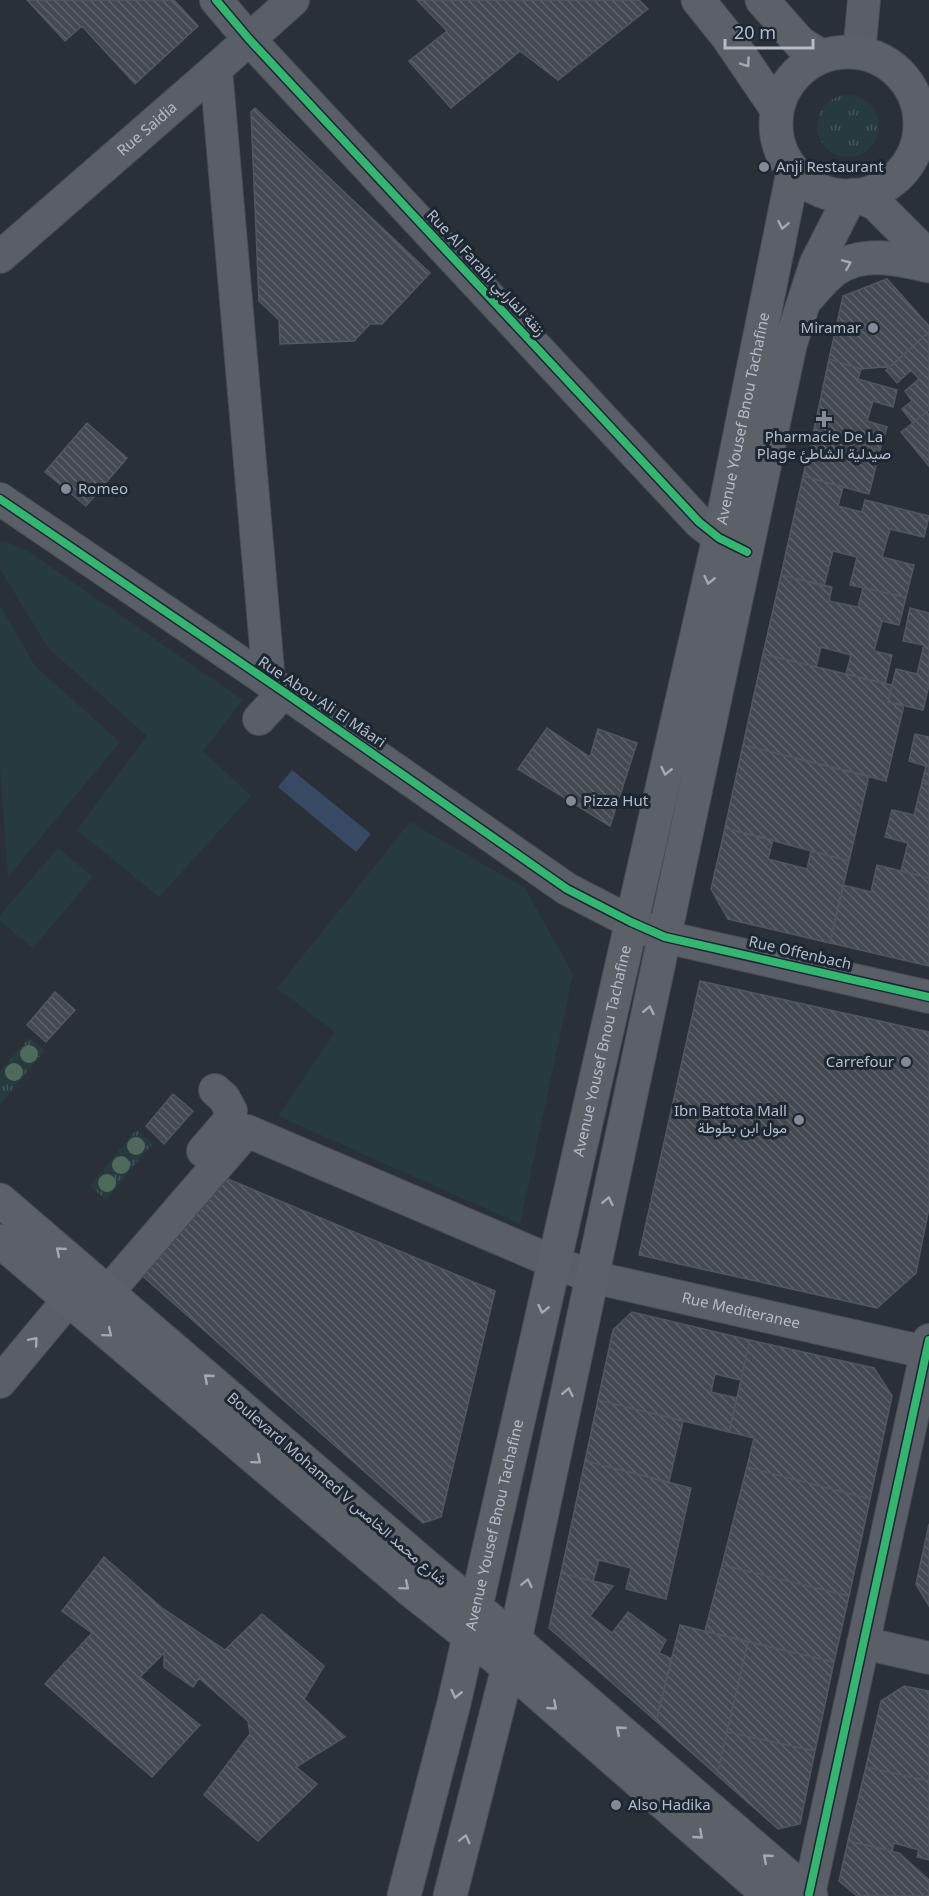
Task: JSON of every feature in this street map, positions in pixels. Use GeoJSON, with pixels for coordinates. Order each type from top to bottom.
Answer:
{"type":"FeatureCollection","features":[{"type":"Feature","properties":{"kind":"main road"},"geometry":{"type":"LineString","coordinates":[[699,0],[727,36],[776,108]]}},
{"type":"Feature","properties":{"kind":"main road"},"geometry":{"type":"LineString","coordinates":[[762,0],[801,43],[821,56]]}},
{"type":"Feature","properties":{"kind":"main road"},"geometry":{"type":"LineString","coordinates":[[923,157],[918,105],[908,83],[891,65],[869,54],[845,51],[821,56],[800,69],[785,87],[776,108],[775,132],[782,154],[795,173],[813,188],[836,195],[856,196],[876,204],[929,258]]}},
{"type":"Feature","properties":{"kind":"main road"},"geometry":{"type":"LineString","coordinates":[[856,196],[882,188],[901,173],[915,153],[923,157]]}},
{"type":"Feature","properties":{"kind":"main road","name":"Avenue Yousef Bnou Tachafine"},"geometry":{"type":"LineString","coordinates":[[450,1896],[512,1654],[665,937],[733,545],[792,177],[791,168]]}},
{"type":"Feature","properties":{"kind":"main road","name":"Avenue Yousef Bnou Tachafine"},"geometry":{"type":"LineString","coordinates":[[404,1896],[473,1622],[631,922],[733,545],[803,301],[816,264],[847,203],[856,196]]}},
{"type":"Feature","properties":{"kind":"main road"},"geometry":{"type":"LineString","coordinates":[[803,301],[836,269],[853,261],[882,258],[929,266]]}},
{"type":"Feature","properties":{"kind":"main road","name":"Boulevard Mohamed V شارع محمد الخامس"},"geometry":{"type":"LineString","coordinates":[[0,1200],[90,1290],[416,1558],[473,1622],[810,1895]]}},
{"type":"Feature","properties":{"kind":"main road","name":"Boulevard Mohamed V شارع محمد الخامس"},"geometry":{"type":"LineString","coordinates":[[0,1241],[90,1290]]}},
{"type":"Feature","properties":{"kind":"main road","name":"Boulevard Mohamed V شارع محمد الخامس"},"geometry":{"type":"LineString","coordinates":[[512,1654],[770,1896]]}},
{"type":"Feature","properties":{"kind":"street","name":"Rue Al Farabi زنقة الفارابي"},"geometry":{"type":"LineString","coordinates":[[216,0],[249,39],[699,522],[733,545]]}},
{"type":"Feature","properties":{"kind":"street","name":"Rue Saidia"},"geometry":{"type":"LineString","coordinates":[[0,258],[293,0]]}},
{"type":"Feature","properties":{"kind":"street"},"geometry":{"type":"LineString","coordinates":[[859,53],[864,0]]}},
{"type":"Feature","properties":{"kind":"street"},"geometry":{"type":"LineString","coordinates":[[216,69],[277,687],[259,719]]}},
{"type":"Feature","properties":{"kind":"street","name":"Rue Abou Ali El Mâari"},"geometry":{"type":"LineString","coordinates":[[0,499],[277,687],[567,889],[665,937]]}},
{"type":"Feature","properties":{"kind":"street","name":"Rue Offenbach"},"geometry":{"type":"LineString","coordinates":[[665,937],[929,997]]}},
{"type":"Feature","properties":{"kind":"street"},"geometry":{"type":"LineString","coordinates":[[0,1382],[90,1290],[228,1122],[231,1111],[224,1098],[215,1090]]}},
{"type":"Feature","properties":{"kind":"street","name":"Rue Mediteranee"},"geometry":{"type":"LineString","coordinates":[[90,1290],[247,1131],[592,1277],[928,1348]]}},
{"type":"Feature","properties":{"kind":"street"},"geometry":{"type":"LineString","coordinates":[[810,1895],[928,1348]]}},
{"type":"Feature","properties":{"kind":"street"},"geometry":{"type":"LineString","coordinates":[[863,1643],[929,1658]]}},
{"type":"Feature","properties":{"kind":"green space"},"geometry":{"type":"Polygon","coordinates":[[[848,95],[870,104],[879,126],[870,148],[848,157],[826,148],[817,126],[826,104],[848,95]]]}},
{"type":"Feature","properties":{"kind":"green space"},"geometry":{"type":"Polygon","coordinates":[[[5,541],[28,551],[243,700],[203,751],[251,796],[159,897],[77,830],[147,736],[48,648],[0,569],[0,542],[5,541]]]}},
{"type":"Feature","properties":{"kind":"green space"},"geometry":{"type":"Polygon","coordinates":[[[0,605],[35,666],[120,742],[8,877],[0,769],[0,605]]]}},
{"type":"Feature","properties":{"kind":"green space"},"geometry":{"type":"Polygon","coordinates":[[[410,822],[525,888],[573,974],[520,1224],[278,1116],[335,1032],[277,988],[410,822]]]}},
{"type":"Feature","properties":{"kind":"green space"},"geometry":{"type":"Polygon","coordinates":[[[58,848],[93,877],[33,948],[0,921],[0,915],[58,848]]]}},
{"type":"Feature","properties":{"kind":"green space"},"geometry":{"type":"Polygon","coordinates":[[[29,1038],[45,1050],[0,1105],[0,1072],[29,1038]]]}},
{"type":"Feature","properties":{"kind":"green space"},"geometry":{"type":"Polygon","coordinates":[[[136,1130],[153,1143],[106,1200],[90,1186],[136,1130]]]}},
{"type":"Feature","properties":{"kind":"water"},"geometry":{"type":"Polygon","coordinates":[[[292,770],[371,834],[356,852],[278,787],[292,770]]]}},
{"type":"Feature","properties":{"kind":"building"},"geometry":{"type":"Polygon","coordinates":[[[27,0],[174,0],[198,26],[135,84],[82,26],[65,41],[27,0]]]}},
{"type":"Feature","properties":{"kind":"building"},"geometry":{"type":"Polygon","coordinates":[[[417,0],[639,0],[648,9],[558,80],[520,51],[451,108],[409,61],[447,31],[417,0]]]}},
{"type":"Feature","properties":{"kind":"building"},"geometry":{"type":"Polygon","coordinates":[[[255,108],[430,273],[382,324],[370,324],[354,341],[280,344],[279,320],[259,301],[251,112],[255,108]]]}},
{"type":"Feature","properties":{"kind":"building"},"geometry":{"type":"Polygon","coordinates":[[[887,279],[929,326],[929,332],[891,366],[861,369],[829,359],[843,296],[887,279]]]}},
{"type":"Feature","properties":{"kind":"building"},"geometry":{"type":"Polygon","coordinates":[[[929,332],[929,410],[913,423],[902,409],[912,401],[905,391],[919,379],[911,370],[897,383],[886,370],[929,332]]]}},
{"type":"Feature","properties":{"kind":"building"},"geometry":{"type":"Polygon","coordinates":[[[829,359],[861,369],[858,379],[897,390],[893,407],[873,401],[867,421],[887,427],[880,450],[814,430],[829,359]]]}},
{"type":"Feature","properties":{"kind":"building"},"geometry":{"type":"Polygon","coordinates":[[[927,412],[929,415],[929,466],[901,432],[927,412]]]}},
{"type":"Feature","properties":{"kind":"building"},"geometry":{"type":"Polygon","coordinates":[[[87,423],[127,458],[86,506],[45,472],[87,423]]]}},
{"type":"Feature","properties":{"kind":"building"},"geometry":{"type":"Polygon","coordinates":[[[814,430],[880,450],[869,494],[803,476],[814,430]]]}},
{"type":"Feature","properties":{"kind":"building"},"geometry":{"type":"Polygon","coordinates":[[[803,476],[843,487],[838,506],[862,512],[865,500],[929,516],[924,537],[890,529],[882,557],[914,565],[906,597],[850,585],[857,557],[833,551],[824,586],[781,575],[803,476]]]}},
{"type":"Feature","properties":{"kind":"building"},"geometry":{"type":"Polygon","coordinates":[[[781,575],[832,587],[829,601],[858,607],[863,588],[906,597],[899,625],[882,621],[874,651],[892,655],[885,684],[846,674],[851,655],[821,647],[816,667],[763,654],[781,575]]]}},
{"type":"Feature","properties":{"kind":"building"},"geometry":{"type":"Polygon","coordinates":[[[910,608],[929,613],[929,685],[923,710],[888,702],[896,669],[917,674],[924,645],[903,641],[910,608]]]}},
{"type":"Feature","properties":{"kind":"building"},"geometry":{"type":"Polygon","coordinates":[[[763,654],[892,685],[888,702],[904,705],[886,781],[743,745],[763,654]]]}},
{"type":"Feature","properties":{"kind":"building"},"geometry":{"type":"Polygon","coordinates":[[[547,728],[590,757],[598,729],[637,743],[610,826],[518,769],[547,728]]]}},
{"type":"Feature","properties":{"kind":"building"},"geometry":{"type":"Polygon","coordinates":[[[915,734],[929,737],[929,785],[922,783],[926,766],[909,761],[915,734]]]}},
{"type":"Feature","properties":{"kind":"building"},"geometry":{"type":"Polygon","coordinates":[[[743,745],[869,776],[849,861],[725,828],[743,745]]]}},
{"type":"Feature","properties":{"kind":"building"},"geometry":{"type":"Polygon","coordinates":[[[922,783],[929,785],[929,878],[901,871],[908,843],[885,837],[892,810],[914,815],[922,783]]]}},
{"type":"Feature","properties":{"kind":"building"},"geometry":{"type":"Polygon","coordinates":[[[725,828],[773,840],[768,859],[807,869],[811,851],[849,861],[830,943],[728,919],[711,889],[725,828]]]}},
{"type":"Feature","properties":{"kind":"building"},"geometry":{"type":"Polygon","coordinates":[[[877,865],[929,878],[929,966],[830,943],[843,885],[871,892],[877,865]]]}},
{"type":"Feature","properties":{"kind":"building","name":"Ibn Battota Mall مول ابن بطوطة"},"geometry":{"type":"Polygon","coordinates":[[[700,981],[929,1032],[929,1208],[916,1273],[877,1308],[639,1255],[700,981]]]}},
{"type":"Feature","properties":{"kind":"building"},"geometry":{"type":"Polygon","coordinates":[[[55,992],[75,1010],[46,1042],[27,1025],[55,992]]]}},
{"type":"Feature","properties":{"kind":"building"},"geometry":{"type":"Polygon","coordinates":[[[173,1094],[193,1111],[164,1144],[146,1126],[173,1094]]]}},
{"type":"Feature","properties":{"kind":"building"},"geometry":{"type":"Polygon","coordinates":[[[223,1177],[495,1291],[441,1517],[423,1523],[138,1272],[223,1177]]]}},
{"type":"Feature","properties":{"kind":"building"},"geometry":{"type":"Polygon","coordinates":[[[632,1312],[750,1340],[741,1380],[715,1374],[711,1392],[737,1398],[729,1432],[598,1400],[613,1330],[632,1312]]]}},
{"type":"Feature","properties":{"kind":"building"},"geometry":{"type":"Polygon","coordinates":[[[750,1340],[874,1368],[892,1396],[870,1499],[747,1467],[754,1438],[729,1432],[750,1340]]]}},
{"type":"Feature","properties":{"kind":"building"},"geometry":{"type":"Polygon","coordinates":[[[598,1400],[683,1421],[669,1482],[585,1461],[598,1400]]]}},
{"type":"Feature","properties":{"kind":"building"},"geometry":{"type":"Polygon","coordinates":[[[585,1461],[691,1488],[666,1599],[626,1589],[631,1568],[599,1560],[593,1581],[561,1573],[585,1461]]]}},
{"type":"Feature","properties":{"kind":"building"},"geometry":{"type":"Polygon","coordinates":[[[747,1467],[870,1499],[849,1596],[722,1565],[747,1467]]]}},
{"type":"Feature","properties":{"kind":"building"},"geometry":{"type":"Polygon","coordinates":[[[929,1524],[929,1606],[916,1584],[929,1524]]]}},
{"type":"Feature","properties":{"kind":"building"},"geometry":{"type":"Polygon","coordinates":[[[104,1557],[162,1608],[225,1650],[262,1614],[324,1666],[304,1699],[345,1737],[296,1767],[317,1784],[258,1841],[204,1795],[250,1734],[248,1721],[199,1678],[193,1687],[164,1667],[164,1653],[140,1677],[200,1725],[152,1777],[45,1684],[92,1633],[62,1611],[104,1557]]]}},
{"type":"Feature","properties":{"kind":"building"},"geometry":{"type":"Polygon","coordinates":[[[722,1565],[849,1596],[834,1662],[705,1631],[722,1565]]]}},
{"type":"Feature","properties":{"kind":"building"},"geometry":{"type":"Polygon","coordinates":[[[561,1573],[613,1586],[590,1616],[612,1633],[628,1612],[666,1640],[659,1653],[672,1659],[656,1721],[549,1628],[561,1573]]]}},
{"type":"Feature","properties":{"kind":"building"},"geometry":{"type":"Polygon","coordinates":[[[680,1625],[748,1642],[717,1775],[656,1721],[680,1625]]]}},
{"type":"Feature","properties":{"kind":"building"},"geometry":{"type":"Polygon","coordinates":[[[748,1642],[834,1662],[815,1751],[727,1732],[748,1642]]]}},
{"type":"Feature","properties":{"kind":"building"},"geometry":{"type":"Polygon","coordinates":[[[904,1686],[929,1691],[929,1781],[866,1767],[881,1701],[904,1686]]]}},
{"type":"Feature","properties":{"kind":"building"},"geometry":{"type":"Polygon","coordinates":[[[727,1732],[815,1751],[800,1824],[778,1829],[717,1775],[727,1732]]]}},
{"type":"Feature","properties":{"kind":"building"},"geometry":{"type":"Polygon","coordinates":[[[866,1767],[929,1781],[929,1860],[917,1857],[919,1850],[894,1843],[892,1851],[848,1841],[866,1767]]]}},
{"type":"Feature","properties":{"kind":"building"},"geometry":{"type":"Polygon","coordinates":[[[848,1841],[899,1853],[929,1880],[929,1896],[857,1896],[839,1881],[848,1841]]]}},
{"type":"Feature","properties":{"kind":"cycle path"},"geometry":{"type":"LineString","coordinates":[[216,0],[249,39],[699,522],[719,538],[747,552]]}},
{"type":"Feature","properties":{"kind":"cycle path"},"geometry":{"type":"LineString","coordinates":[[0,499],[284,692],[567,889],[665,937],[929,997]]}},
{"type":"Feature","properties":{"kind":"cycle path"},"geometry":{"type":"LineString","coordinates":[[809,1894],[929,1340]]}},
{"type":"Feature","properties":{"kind":"place","name":"Anji Restaurant"},"geometry":{"type":"Point","coordinates":[764,167]}},
{"type":"Feature","properties":{"kind":"place","name":"Miramar"},"geometry":{"type":"Point","coordinates":[873,328]}},
{"type":"Feature","properties":{"kind":"place","name":"Pharmacie De La Plage صيدلية الشاطئ"},"geometry":{"type":"Point","coordinates":[824,419]}},
{"type":"Feature","properties":{"kind":"place","name":"Romeo"},"geometry":{"type":"Point","coordinates":[66,489]}},
{"type":"Feature","properties":{"kind":"place","name":"Pizza Hut"},"geometry":{"type":"Point","coordinates":[571,801]}},
{"type":"Feature","properties":{"kind":"place","name":"Carrefour"},"geometry":{"type":"Point","coordinates":[906,1062]}},
{"type":"Feature","properties":{"kind":"place","name":"Ibn Battota Mall مول ابن بطوطة"},"geometry":{"type":"Point","coordinates":[799,1120]}},
{"type":"Feature","properties":{"kind":"place","name":"Also Hadika"},"geometry":{"type":"Point","coordinates":[616,1805]}}]}
